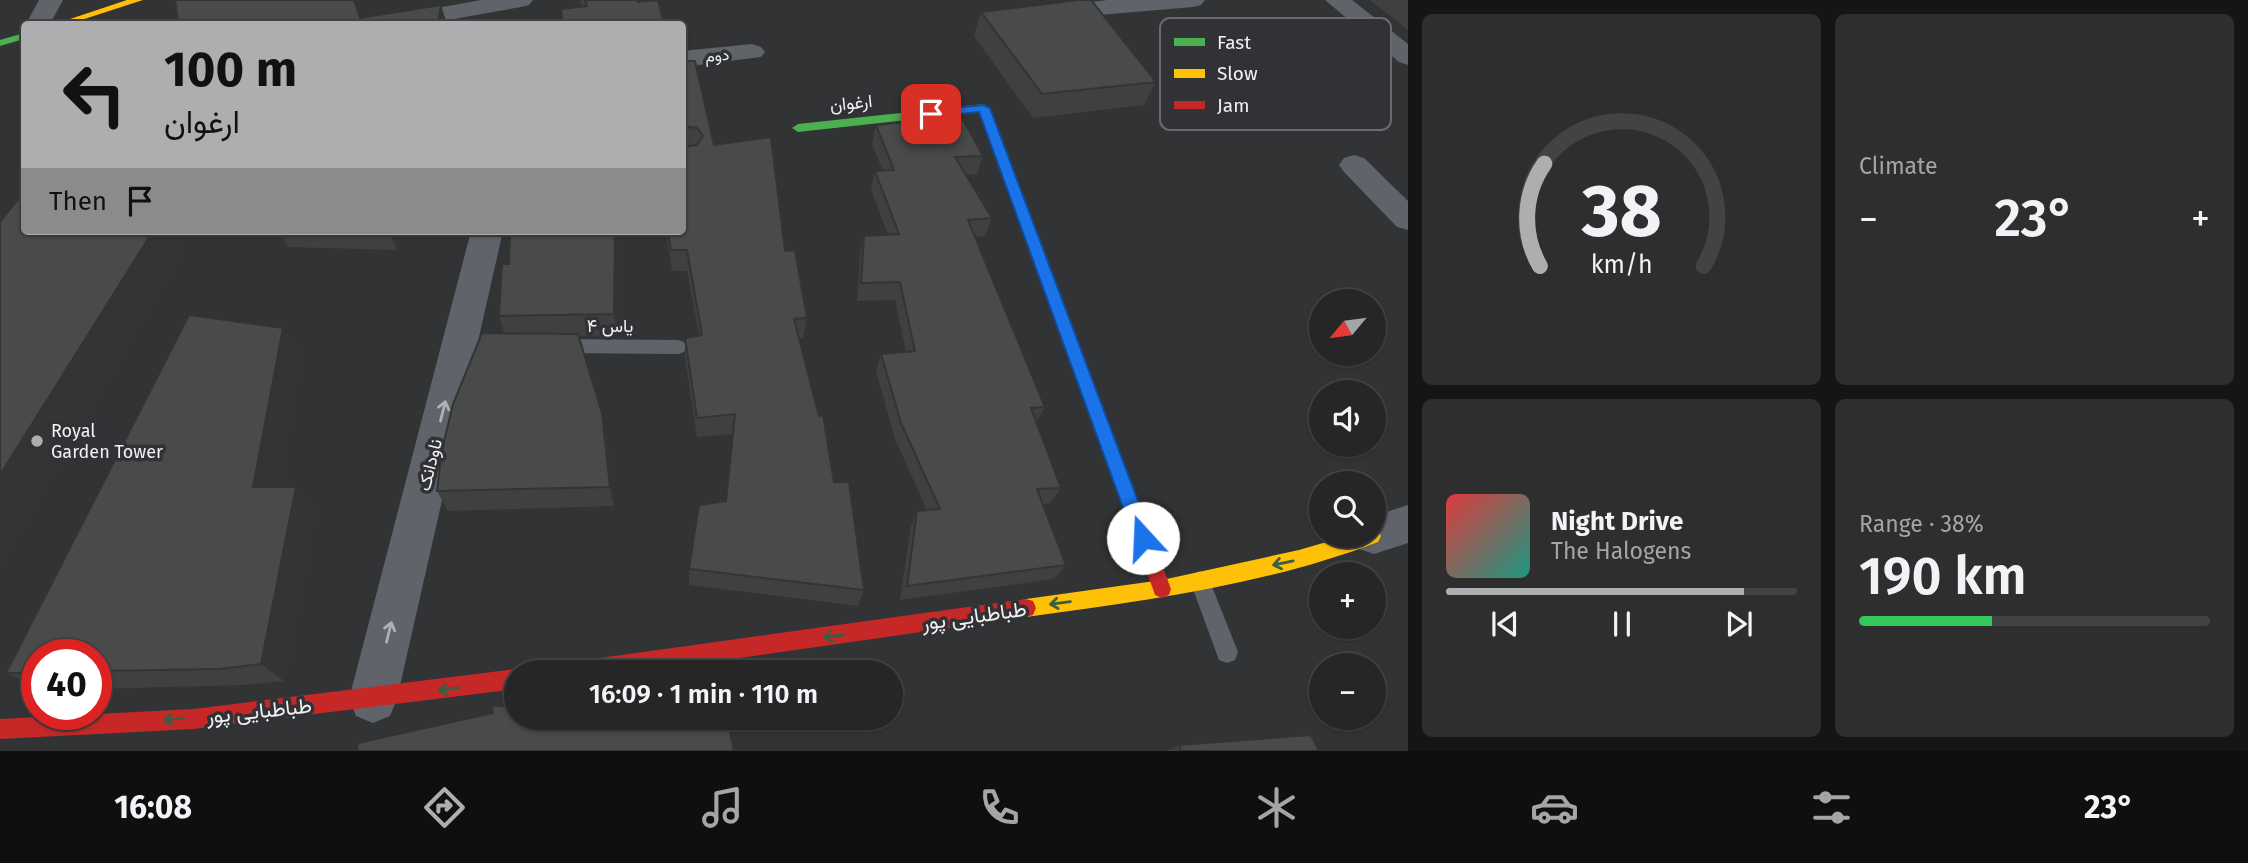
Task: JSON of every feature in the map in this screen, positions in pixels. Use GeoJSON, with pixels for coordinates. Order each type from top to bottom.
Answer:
{"type":"FeatureCollection","features":[{"type":"Feature","properties":{"kind":"street"},"geometry":{"type":"LineString","coordinates":[[40,21],[51,0]]}},
{"type":"Feature","properties":{"kind":"street"},"geometry":{"type":"LineString","coordinates":[[70,21],[138,0]]}},
{"type":"Feature","properties":{"kind":"street"},"geometry":{"type":"LineString","coordinates":[[1087,9],[1193,0]]}},
{"type":"Feature","properties":{"kind":"street"},"geometry":{"type":"LineString","coordinates":[[1337,0],[1359,18]]}},
{"type":"Feature","properties":{"kind":"street"},"geometry":{"type":"LineString","coordinates":[[410,21],[535,4]]}},
{"type":"Feature","properties":{"kind":"street"},"geometry":{"type":"LineString","coordinates":[[0,44],[21,37]]}},
{"type":"Feature","properties":{"kind":"street"},"geometry":{"type":"LineString","coordinates":[[1391,43],[1408,57]]}},
{"type":"Feature","properties":{"kind":"street","name":"دوم"},"geometry":{"type":"LineString","coordinates":[[686,59],[752,52]]}},
{"type":"Feature","properties":{"kind":"street","name":"ارغوان"},"geometry":{"type":"LineString","coordinates":[[798,128],[984,108],[1161,589]]}},
{"type":"Feature","properties":{"kind":"street"},"geometry":{"type":"LineString","coordinates":[[1353,165],[1408,219]]}},
{"type":"Feature","properties":{"kind":"street","name":"ناودانک"},"geometry":{"type":"LineString","coordinates":[[373,699],[466,346],[486,235]]}},
{"type":"Feature","properties":{"kind":"street","name":"طباطبایی پور"},"geometry":{"type":"LineString","coordinates":[[1386,531],[1408,524]]}},
{"type":"Feature","properties":{"kind":"street","name":"طباطبایی پور"},"geometry":{"type":"LineString","coordinates":[[656,660],[1161,589],[1299,559],[1333,548]]}},
{"type":"Feature","properties":{"kind":"street","name":"طباطبایی پور"},"geometry":{"type":"LineString","coordinates":[[0,730],[83,729],[373,699],[504,681]]}},
{"type":"Feature","properties":{"kind":"lane","name":"یاس ۴"},"geometry":{"type":"LineString","coordinates":[[541,346],[678,347]]}},
{"type":"Feature","properties":{"kind":"lane"},"geometry":{"type":"LineString","coordinates":[[1200,580],[1227,652]]}},
{"type":"Feature","properties":{"kind":"building"},"geometry":{"type":"Polygon","coordinates":[[[175,0],[354,0],[360,18],[441,5],[438,21],[178,21],[175,0]]]}},
{"type":"Feature","properties":{"kind":"building"},"geometry":{"type":"Polygon","coordinates":[[[585,0],[658,0],[663,21],[563,21],[561,9],[587,6],[585,0]]]}},
{"type":"Feature","properties":{"kind":"building"},"geometry":{"type":"Polygon","coordinates":[[[1091,0],[1156,82],[1042,94],[981,12],[1091,0]]]}},
{"type":"Feature","properties":{"kind":"building"},"geometry":{"type":"Polygon","coordinates":[[[686,61],[695,61],[714,145],[771,137],[785,251],[795,250],[807,318],[794,319],[819,416],[823,415],[834,482],[849,482],[864,590],[689,569],[699,505],[726,501],[735,414],[697,418],[685,338],[702,335],[687,250],[671,250],[669,235],[686,235],[686,146],[697,145],[703,136],[697,128],[686,127],[686,61]]]}},
{"type":"Feature","properties":{"kind":"building"},"geometry":{"type":"Polygon","coordinates":[[[961,116],[983,156],[955,157],[992,218],[968,220],[1045,407],[1031,408],[1061,488],[1037,489],[1066,565],[907,586],[917,511],[940,509],[901,423],[881,354],[915,351],[900,282],[861,283],[864,236],[899,234],[875,171],[894,170],[876,125],[961,116]]]}},
{"type":"Feature","properties":{"kind":"building"},"geometry":{"type":"Polygon","coordinates":[[[21,196],[21,235],[150,235],[0,475],[0,222],[21,196]]]}},
{"type":"Feature","properties":{"kind":"building"},"geometry":{"type":"Polygon","coordinates":[[[510,235],[615,235],[614,314],[499,316],[502,264],[509,264],[510,235]]]}},
{"type":"Feature","properties":{"kind":"building"},"geometry":{"type":"Polygon","coordinates":[[[189,315],[283,328],[253,487],[296,487],[261,664],[219,669],[112,671],[112,639],[23,639],[189,315]]]}},
{"type":"Feature","properties":{"kind":"building"},"geometry":{"type":"Polygon","coordinates":[[[482,333],[578,334],[602,413],[610,487],[437,491],[442,450],[453,404],[482,333]]]}},
{"type":"Feature","properties":{"kind":"building"},"geometry":{"type":"Polygon","coordinates":[[[21,644],[21,673],[6,673],[21,644]]]}},
{"type":"Feature","properties":{"kind":"building"},"geometry":{"type":"Polygon","coordinates":[[[491,706],[504,706],[504,730],[730,730],[734,751],[357,751],[358,743],[493,713],[491,706]]]}},
{"type":"Feature","properties":{"kind":"building"},"geometry":{"type":"Polygon","coordinates":[[[1311,735],[1319,751],[1181,751],[1179,745],[1311,735]]]}},
{"type":"Feature","properties":{"kind":"traffic: fast"},"geometry":{"type":"LineString","coordinates":[[0,43],[21,37]]}},
{"type":"Feature","properties":{"kind":"traffic: fast"},"geometry":{"type":"LineString","coordinates":[[798,128],[984,108],[1131,505]]}},
{"type":"Feature","properties":{"kind":"traffic: slow"},"geometry":{"type":"LineString","coordinates":[[70,21],[138,0]]}},
{"type":"Feature","properties":{"kind":"traffic: slow"},"geometry":{"type":"LineString","coordinates":[[1026,608],[1162,589],[1299,559],[1334,548]]}},
{"type":"Feature","properties":{"kind":"traffic: jam"},"geometry":{"type":"LineString","coordinates":[[1131,505],[1162,589]]}},
{"type":"Feature","properties":{"kind":"traffic: jam"},"geometry":{"type":"LineString","coordinates":[[656,660],[1026,608]]}},
{"type":"Feature","properties":{"kind":"traffic: jam"},"geometry":{"type":"LineString","coordinates":[[0,729],[194,719],[504,680]]}},
{"type":"Feature","properties":{"kind":"place","name":"Royal Garden Tower"},"geometry":{"type":"Point","coordinates":[37,441]}},
{"type":"Feature","properties":{"kind":"route"},"geometry":{"type":"LineString","coordinates":[[931,114],[984,108],[1143,538]]}}]}
